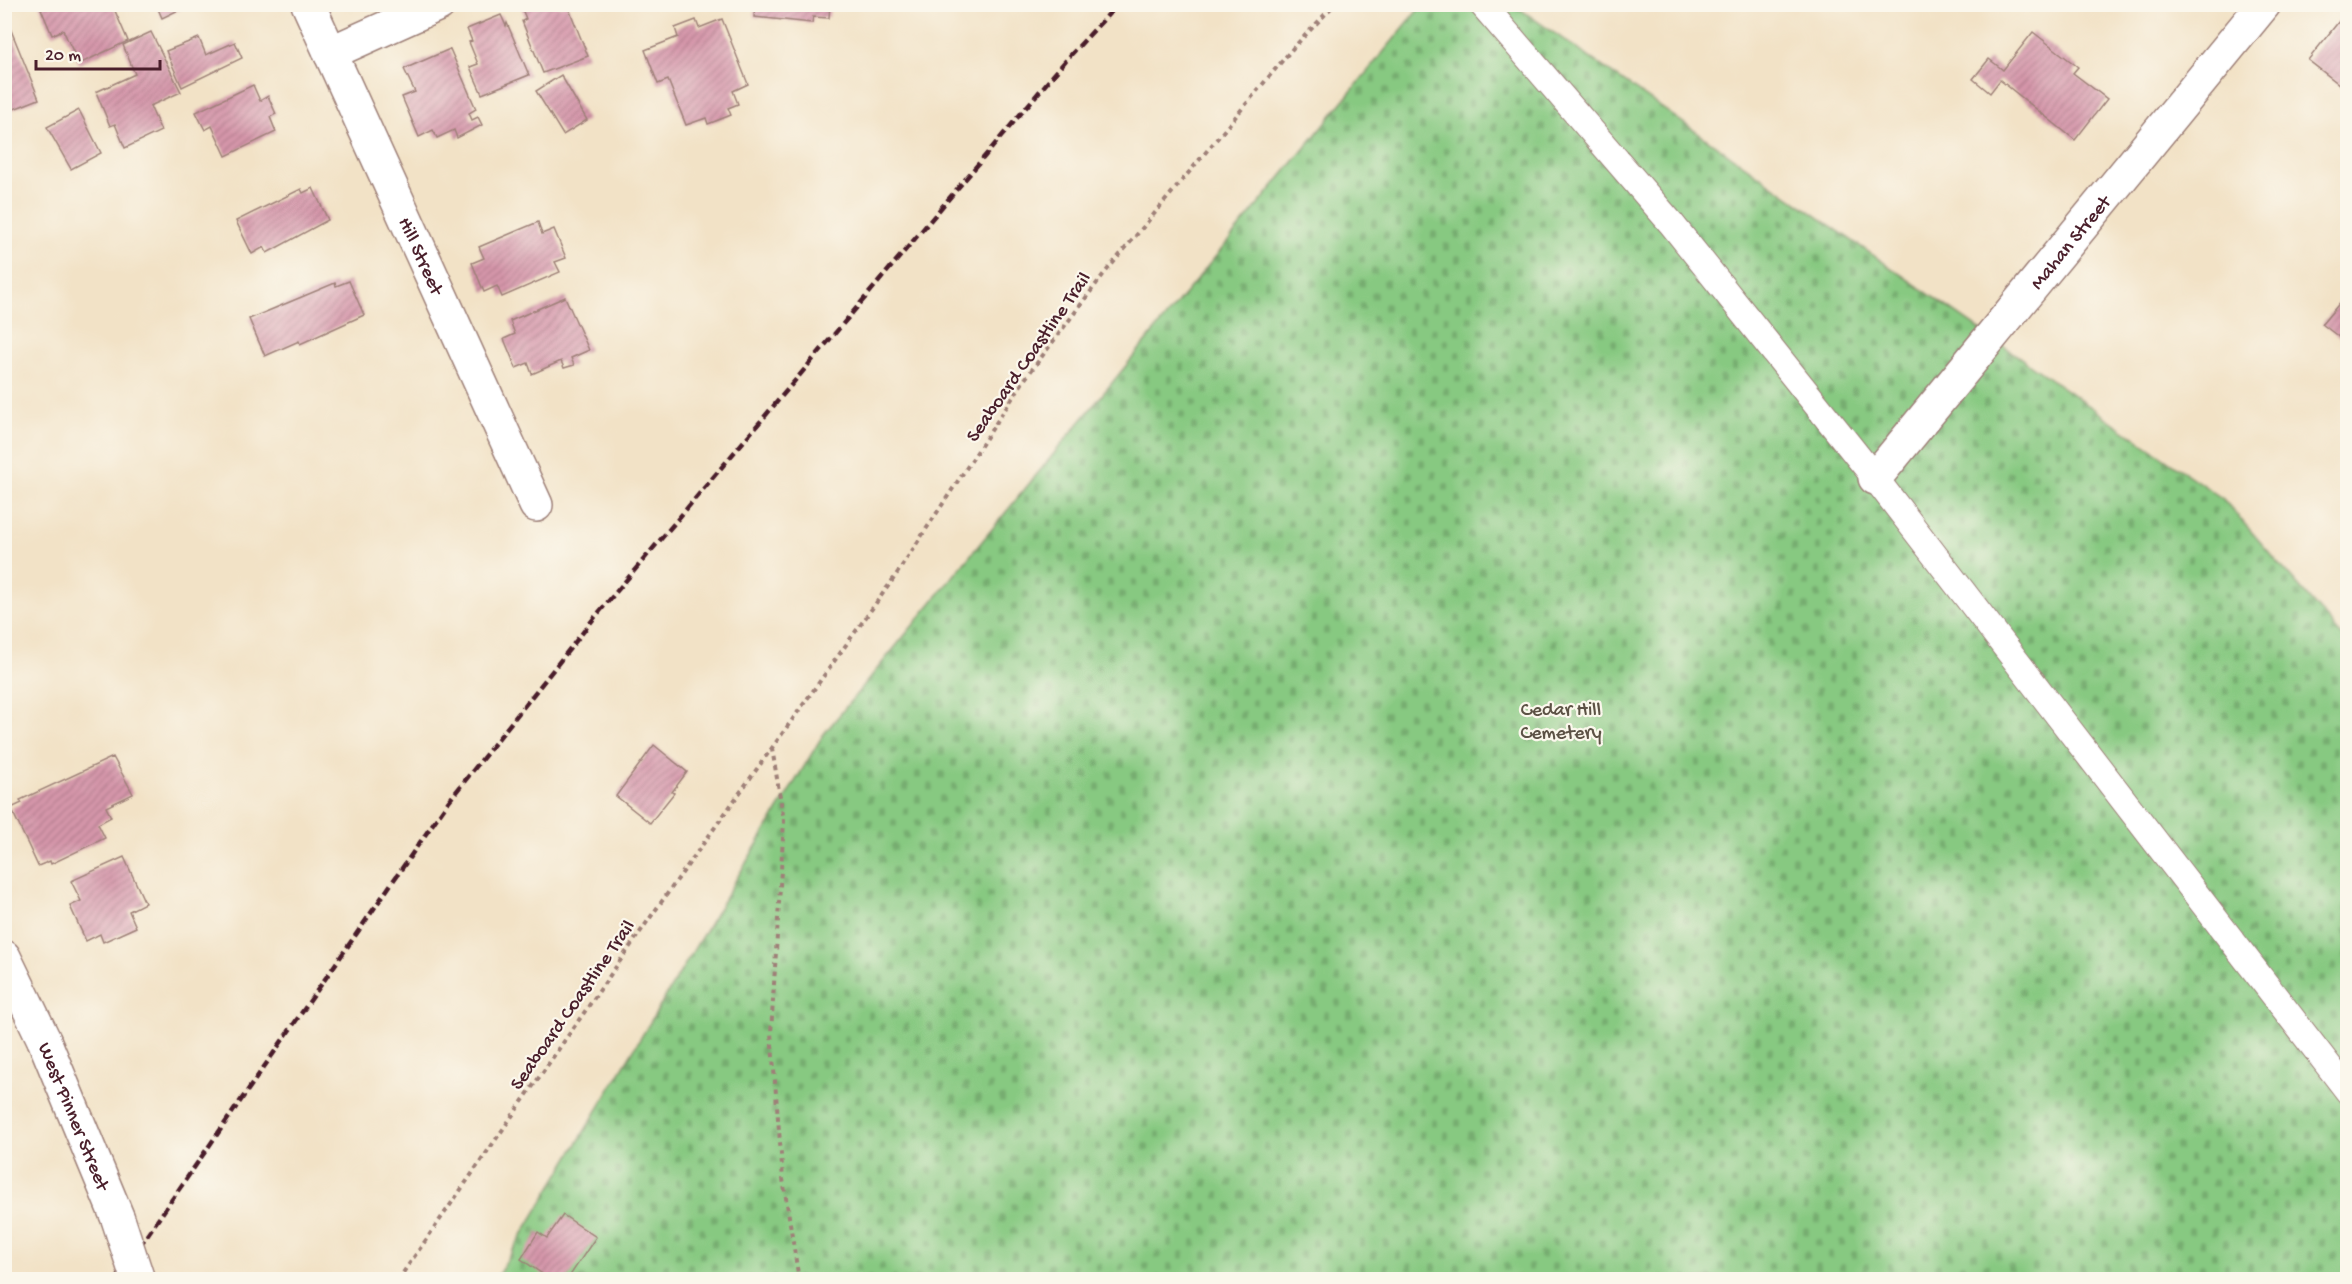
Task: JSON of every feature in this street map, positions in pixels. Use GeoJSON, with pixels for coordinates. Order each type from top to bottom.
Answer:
{"type":"FeatureCollection","features":[{"type":"Feature","properties":{"kind":"street","name":"Hill Street"},"geometry":{"type":"LineString","coordinates":[[308,4],[536,504]]}},
{"type":"Feature","properties":{"kind":"street"},"geometry":{"type":"LineString","coordinates":[[330,52],[438,4]]}},
{"type":"Feature","properties":{"kind":"street","name":"Mahan Street"},"geometry":{"type":"LineString","coordinates":[[1875,478],[2264,4]]}},
{"type":"Feature","properties":{"kind":"street","name":"West Pinner Street"},"geometry":{"type":"LineString","coordinates":[[4,957],[44,1040],[118,1219],[138,1280]]}},
{"type":"Feature","properties":{"kind":"lane"},"geometry":{"type":"LineString","coordinates":[[1482,4],[1671,223],[1875,478],[2348,1090]]}},
{"type":"Feature","properties":{"kind":"path","name":"Seaboard Coastline Trail"},"geometry":{"type":"LineString","coordinates":[[398,1280],[652,915],[894,578],[1025,379],[1103,275],[1293,48],[1335,4]]}},
{"type":"Feature","properties":{"kind":"path"},"geometry":{"type":"LineString","coordinates":[[772,747],[784,821],[771,1033],[783,1179],[799,1280]]}},
{"type":"Feature","properties":{"kind":"green space","name":"Cedar Hill Cemetery"},"geometry":{"type":"Polygon","coordinates":[[[1422,5],[1514,5],[2223,499],[2347,642],[2347,1279],[495,1280],[823,735],[1422,5]]]}},
{"type":"Feature","properties":{"kind":"building"},"geometry":{"type":"Polygon","coordinates":[[[39,4],[101,4],[103,8],[112,4],[128,41],[79,64],[63,30],[52,35],[39,4]]]}},
{"type":"Feature","properties":{"kind":"building"},"geometry":{"type":"Polygon","coordinates":[[[156,4],[191,4],[162,18],[156,4]]]}},
{"type":"Feature","properties":{"kind":"building"},"geometry":{"type":"Polygon","coordinates":[[[520,4],[559,4],[559,7],[567,4],[588,56],[543,73],[522,21],[526,19],[520,4]]]}},
{"type":"Feature","properties":{"kind":"building"},"geometry":{"type":"Polygon","coordinates":[[[755,4],[830,4],[829,18],[813,17],[812,23],[754,17],[755,4]]]}},
{"type":"Feature","properties":{"kind":"building"},"geometry":{"type":"Polygon","coordinates":[[[2348,10],[2348,91],[2308,60],[2348,10]]]}},
{"type":"Feature","properties":{"kind":"building"},"geometry":{"type":"Polygon","coordinates":[[[4,13],[39,99],[4,113],[4,13]]]}},
{"type":"Feature","properties":{"kind":"building"},"geometry":{"type":"Polygon","coordinates":[[[501,15],[506,26],[507,23],[529,75],[482,94],[470,67],[478,64],[469,42],[472,41],[467,29],[501,15]]]}},
{"type":"Feature","properties":{"kind":"building"},"geometry":{"type":"Polygon","coordinates":[[[722,19],[748,84],[733,91],[738,104],[728,108],[731,115],[708,124],[706,118],[686,125],[668,80],[658,84],[645,50],[678,37],[675,28],[696,20],[699,28],[722,19]]]}},
{"type":"Feature","properties":{"kind":"building"},"geometry":{"type":"Polygon","coordinates":[[[151,32],[181,92],[150,106],[161,131],[125,148],[115,124],[110,126],[96,92],[135,74],[123,45],[151,32]]]}},
{"type":"Feature","properties":{"kind":"building"},"geometry":{"type":"Polygon","coordinates":[[[2033,32],[2078,67],[2073,73],[2107,99],[2075,140],[2000,80],[1990,93],[1973,79],[1989,59],[2003,70],[2033,32]]]}},
{"type":"Feature","properties":{"kind":"building"},"geometry":{"type":"Polygon","coordinates":[[[199,38],[206,55],[235,42],[242,58],[182,87],[166,51],[199,38]]]}},
{"type":"Feature","properties":{"kind":"building"},"geometry":{"type":"Polygon","coordinates":[[[450,49],[476,109],[469,113],[472,120],[478,117],[482,125],[457,138],[454,130],[437,138],[433,130],[419,137],[402,97],[415,92],[404,69],[450,49]]]}},
{"type":"Feature","properties":{"kind":"building"},"geometry":{"type":"Polygon","coordinates":[[[561,75],[587,120],[563,135],[536,91],[561,75]]]}},
{"type":"Feature","properties":{"kind":"building"},"geometry":{"type":"Polygon","coordinates":[[[253,85],[260,101],[268,96],[276,114],[270,117],[276,132],[226,156],[212,126],[205,130],[196,112],[253,85]]]}},
{"type":"Feature","properties":{"kind":"building"},"geometry":{"type":"Polygon","coordinates":[[[79,110],[101,153],[71,169],[47,127],[79,110]]]}},
{"type":"Feature","properties":{"kind":"building"},"geometry":{"type":"Polygon","coordinates":[[[313,188],[328,220],[267,253],[264,247],[252,254],[236,221],[301,189],[303,193],[313,188]]]}},
{"type":"Feature","properties":{"kind":"building"},"geometry":{"type":"Polygon","coordinates":[[[538,222],[542,234],[554,229],[566,258],[555,262],[560,272],[502,297],[497,286],[484,292],[472,263],[484,258],[479,247],[538,222]]]}},
{"type":"Feature","properties":{"kind":"building"},"geometry":{"type":"Polygon","coordinates":[[[349,281],[364,315],[300,344],[299,341],[265,356],[249,319],[335,283],[336,286],[349,281]]]}},
{"type":"Feature","properties":{"kind":"building"},"geometry":{"type":"Polygon","coordinates":[[[2348,293],[2348,344],[2322,324],[2348,293]]]}},
{"type":"Feature","properties":{"kind":"building"},"geometry":{"type":"Polygon","coordinates":[[[565,297],[589,350],[571,358],[574,365],[564,368],[561,361],[532,374],[528,363],[516,368],[504,339],[515,334],[510,321],[565,297]]]}},
{"type":"Feature","properties":{"kind":"building"},"geometry":{"type":"Polygon","coordinates":[[[654,745],[687,772],[672,792],[674,793],[650,823],[616,796],[654,745]]]}},
{"type":"Feature","properties":{"kind":"building"},"geometry":{"type":"Polygon","coordinates":[[[113,757],[133,794],[106,807],[111,817],[98,824],[105,838],[51,864],[50,861],[38,866],[11,808],[22,803],[20,800],[113,757]]]}},
{"type":"Feature","properties":{"kind":"building"},"geometry":{"type":"Polygon","coordinates":[[[124,857],[145,903],[129,911],[136,927],[103,942],[100,934],[86,941],[70,906],[81,901],[71,881],[124,857]]]}},
{"type":"Feature","properties":{"kind":"building"},"geometry":{"type":"Polygon","coordinates":[[[563,1215],[596,1237],[567,1280],[551,1280],[521,1259],[538,1232],[547,1238],[563,1215]]]}},
{"type":"Feature","properties":{"kind":"railway"},"geometry":{"type":"LineString","coordinates":[[116,1280],[448,802],[595,617],[1067,59],[1118,4]]}}]}
